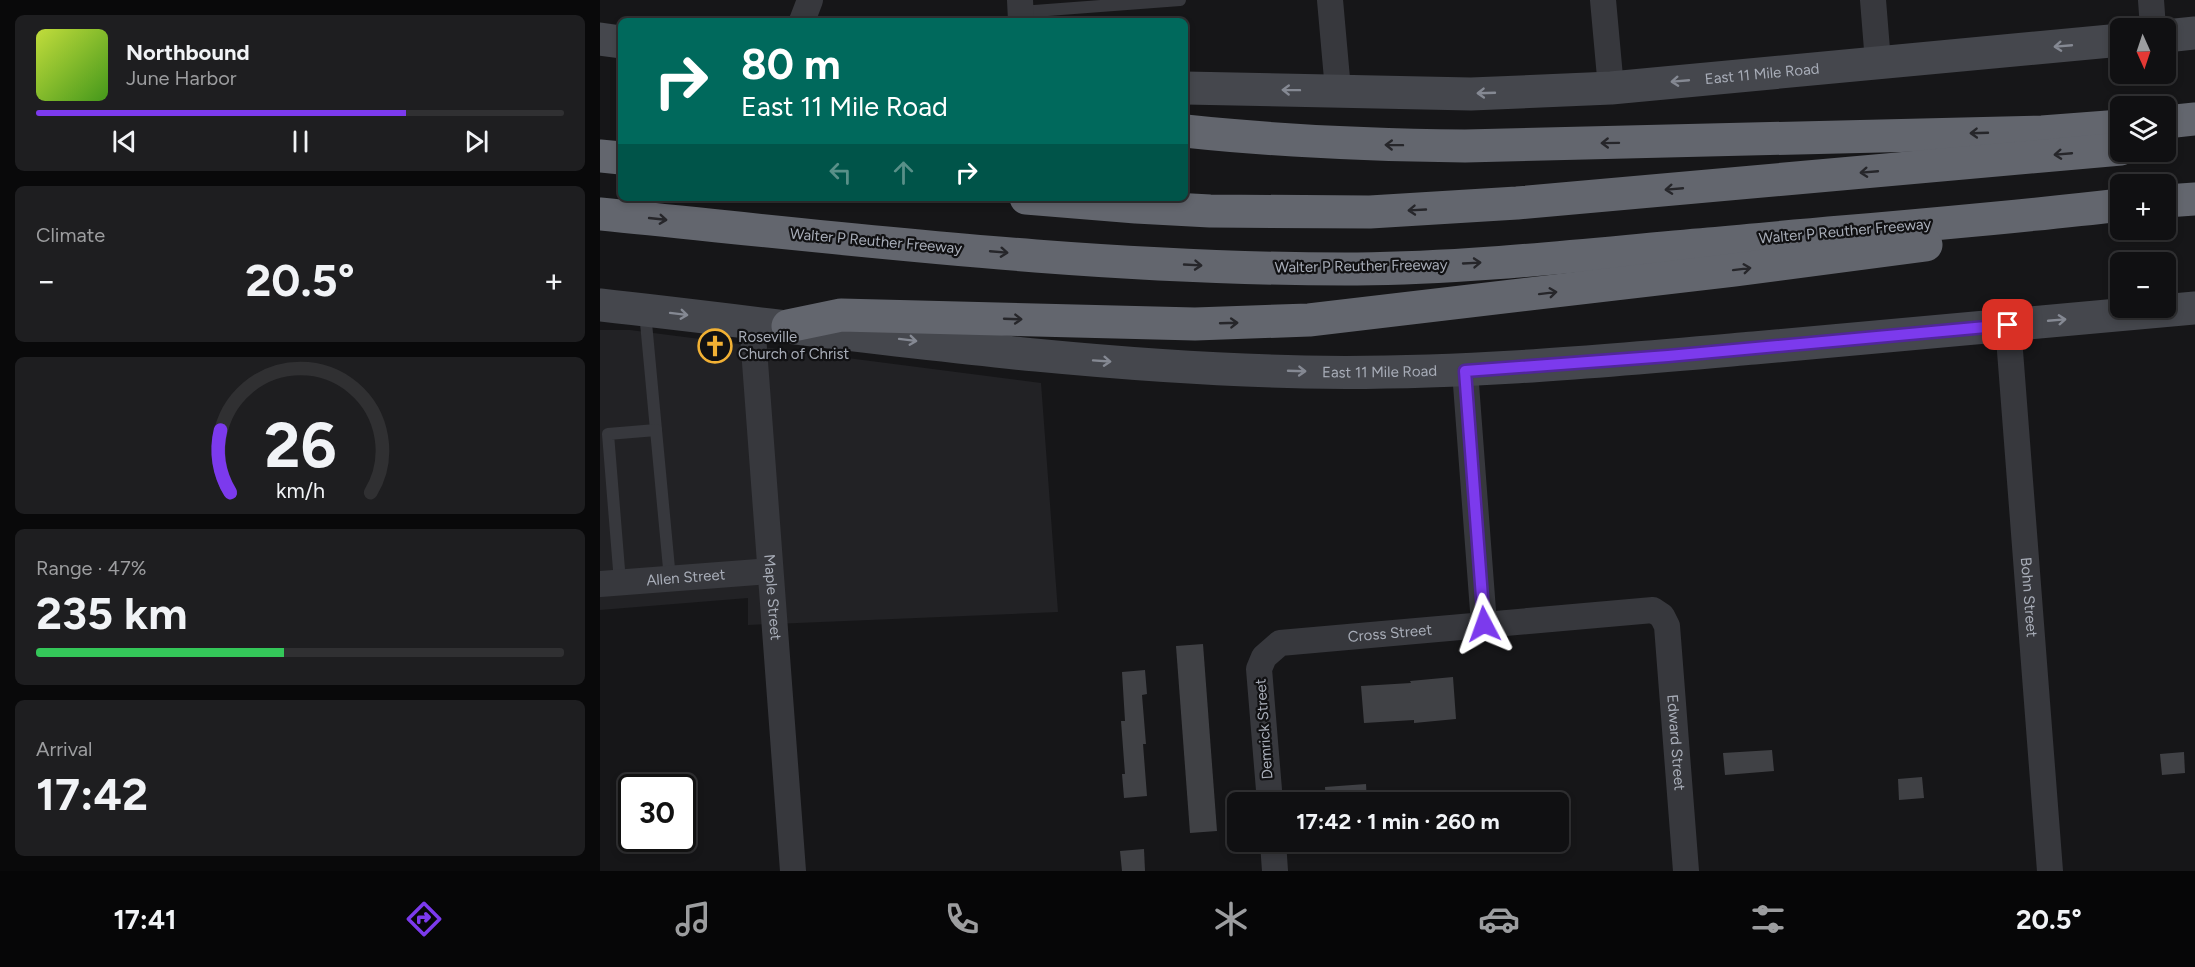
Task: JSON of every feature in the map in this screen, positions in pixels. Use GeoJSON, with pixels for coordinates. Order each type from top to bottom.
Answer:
{"type":"FeatureCollection","features":[{"type":"Feature","properties":{"kind":"highway"},"geometry":{"type":"LineString","coordinates":[[2176,121],[2195,119]]}},
{"type":"Feature","properties":{"kind":"highway"},"geometry":{"type":"LineString","coordinates":[[1188,131],[1261,139],[1371,145],[1465,146],[2031,132],[2110,127]]}},
{"type":"Feature","properties":{"kind":"highway"},"geometry":{"type":"LineString","coordinates":[[2176,143],[2195,142]]}},
{"type":"Feature","properties":{"kind":"highway"},"geometry":{"type":"LineString","coordinates":[[1063,201],[1210,211],[1380,211],[1517,203],[2110,149]]}},
{"type":"Feature","properties":{"kind":"highway"},"geometry":{"type":"LineString","coordinates":[[600,156],[618,158]]}},
{"type":"Feature","properties":{"kind":"highway"},"geometry":{"type":"LineString","coordinates":[[2176,200],[2195,199]]}},
{"type":"Feature","properties":{"kind":"highway","name":"Walter P Reuther Freeway"},"geometry":{"type":"LineString","coordinates":[[600,214],[922,246],[1099,260],[1235,268],[1360,269],[1513,261],[2110,206]]}},
{"type":"Feature","properties":{"kind":"highway"},"geometry":{"type":"LineString","coordinates":[[788,326],[841,315],[1195,324],[1309,320],[1868,253],[1942,242],[2069,211]]}},
{"type":"Feature","properties":{"kind":"main road"},"geometry":{"type":"LineString","coordinates":[[2176,35],[2195,33]]}},
{"type":"Feature","properties":{"kind":"main road"},"geometry":{"type":"LineString","coordinates":[[600,39],[618,42]]}},
{"type":"Feature","properties":{"kind":"main road","name":"East 11 Mile Road"},"geometry":{"type":"LineString","coordinates":[[1188,88],[1471,93],[1611,87],[2110,41]]}},
{"type":"Feature","properties":{"kind":"main road","name":"East 11 Mile Road"},"geometry":{"type":"LineString","coordinates":[[600,305],[1066,358],[1186,367],[1306,372],[1465,371],[1668,356],[2195,308]]}},
{"type":"Feature","properties":{"kind":"street"},"geometry":{"type":"LineString","coordinates":[[803,18],[810,0]]}},
{"type":"Feature","properties":{"kind":"street"},"geometry":{"type":"LineString","coordinates":[[1330,0],[1338,90]]}},
{"type":"Feature","properties":{"kind":"street"},"geometry":{"type":"LineString","coordinates":[[1603,0],[1611,87]]}},
{"type":"Feature","properties":{"kind":"street"},"geometry":{"type":"LineString","coordinates":[[1873,0],[1878,63]]}},
{"type":"Feature","properties":{"kind":"street"},"geometry":{"type":"LineString","coordinates":[[2151,0],[2152,18]]}},
{"type":"Feature","properties":{"kind":"street","name":"Maple Street"},"geometry":{"type":"LineString","coordinates":[[752,322],[793,871]]}},
{"type":"Feature","properties":{"kind":"street","name":"Bohn Street"},"geometry":{"type":"LineString","coordinates":[[2008,325],[2050,871]]}},
{"type":"Feature","properties":{"kind":"street"},"geometry":{"type":"LineString","coordinates":[[1465,371],[1484,624]]}},
{"type":"Feature","properties":{"kind":"street","name":"Allen Street"},"geometry":{"type":"LineString","coordinates":[[610,583],[770,572]]}},
{"type":"Feature","properties":{"kind":"street","name":"Cross Street"},"geometry":{"type":"LineString","coordinates":[[1264,657],[1281,643],[1294,640],[1639,610],[1653,610],[1662,616]]}},
{"type":"Feature","properties":{"kind":"street","name":"Edward Street"},"geometry":{"type":"LineString","coordinates":[[1662,616],[1667,626],[1686,871]]}},
{"type":"Feature","properties":{"kind":"street","name":"Demrick Street"},"geometry":{"type":"LineString","coordinates":[[1264,657],[1259,669],[1269,792]]}},
{"type":"Feature","properties":{"kind":"street"},"geometry":{"type":"LineString","coordinates":[[1274,852],[1275,871]]}},
{"type":"Feature","properties":{"kind":"lane"},"geometry":{"type":"LineString","coordinates":[[1021,11],[1180,0]]}},
{"type":"Feature","properties":{"kind":"lane"},"geometry":{"type":"LineString","coordinates":[[645,310],[670,579]]}},
{"type":"Feature","properties":{"kind":"lane"},"geometry":{"type":"LineString","coordinates":[[610,583],[608,434],[656,430]]}},
{"type":"Feature","properties":{"kind":"shaded area"},"geometry":{"type":"Polygon","coordinates":[[[600,330],[630,330],[1041,383],[1058,612],[748,625],[748,598],[600,610],[600,330]]]}},
{"type":"Feature","properties":{"kind":"building"},"geometry":{"type":"Polygon","coordinates":[[[1203,644],[1217,831],[1190,833],[1176,646],[1203,644]]]}},
{"type":"Feature","properties":{"kind":"building"},"geometry":{"type":"Polygon","coordinates":[[[1145,670],[1147,694],[1142,695],[1147,796],[1124,798],[1122,774],[1125,774],[1121,721],[1125,721],[1122,672],[1145,670]]]}},
{"type":"Feature","properties":{"kind":"building"},"geometry":{"type":"Polygon","coordinates":[[[1453,677],[1456,719],[1414,723],[1414,720],[1364,723],[1361,686],[1411,683],[1410,681],[1453,677]]]}},
{"type":"Feature","properties":{"kind":"building"},"geometry":{"type":"Polygon","coordinates":[[[1772,750],[1774,771],[1725,775],[1723,753],[1772,750]]]}},
{"type":"Feature","properties":{"kind":"building"},"geometry":{"type":"Polygon","coordinates":[[[2184,752],[2185,773],[2162,775],[2160,754],[2184,752]]]}},
{"type":"Feature","properties":{"kind":"building"},"geometry":{"type":"Polygon","coordinates":[[[1922,777],[1924,798],[1899,800],[1898,779],[1922,777]]]}},
{"type":"Feature","properties":{"kind":"building"},"geometry":{"type":"Polygon","coordinates":[[[1366,784],[1366,792],[1325,792],[1325,787],[1366,784]]]}},
{"type":"Feature","properties":{"kind":"building"},"geometry":{"type":"Polygon","coordinates":[[[1144,849],[1145,871],[1122,871],[1120,851],[1144,849]]]}},
{"type":"Feature","properties":{"kind":"place","name":"Roseville Church of Christ"},"geometry":{"type":"Point","coordinates":[715,346]}},
{"type":"Feature","properties":{"kind":"route"},"geometry":{"type":"LineString","coordinates":[[1484,624],[1465,371],[1668,356],[2008,325]]}}]}
